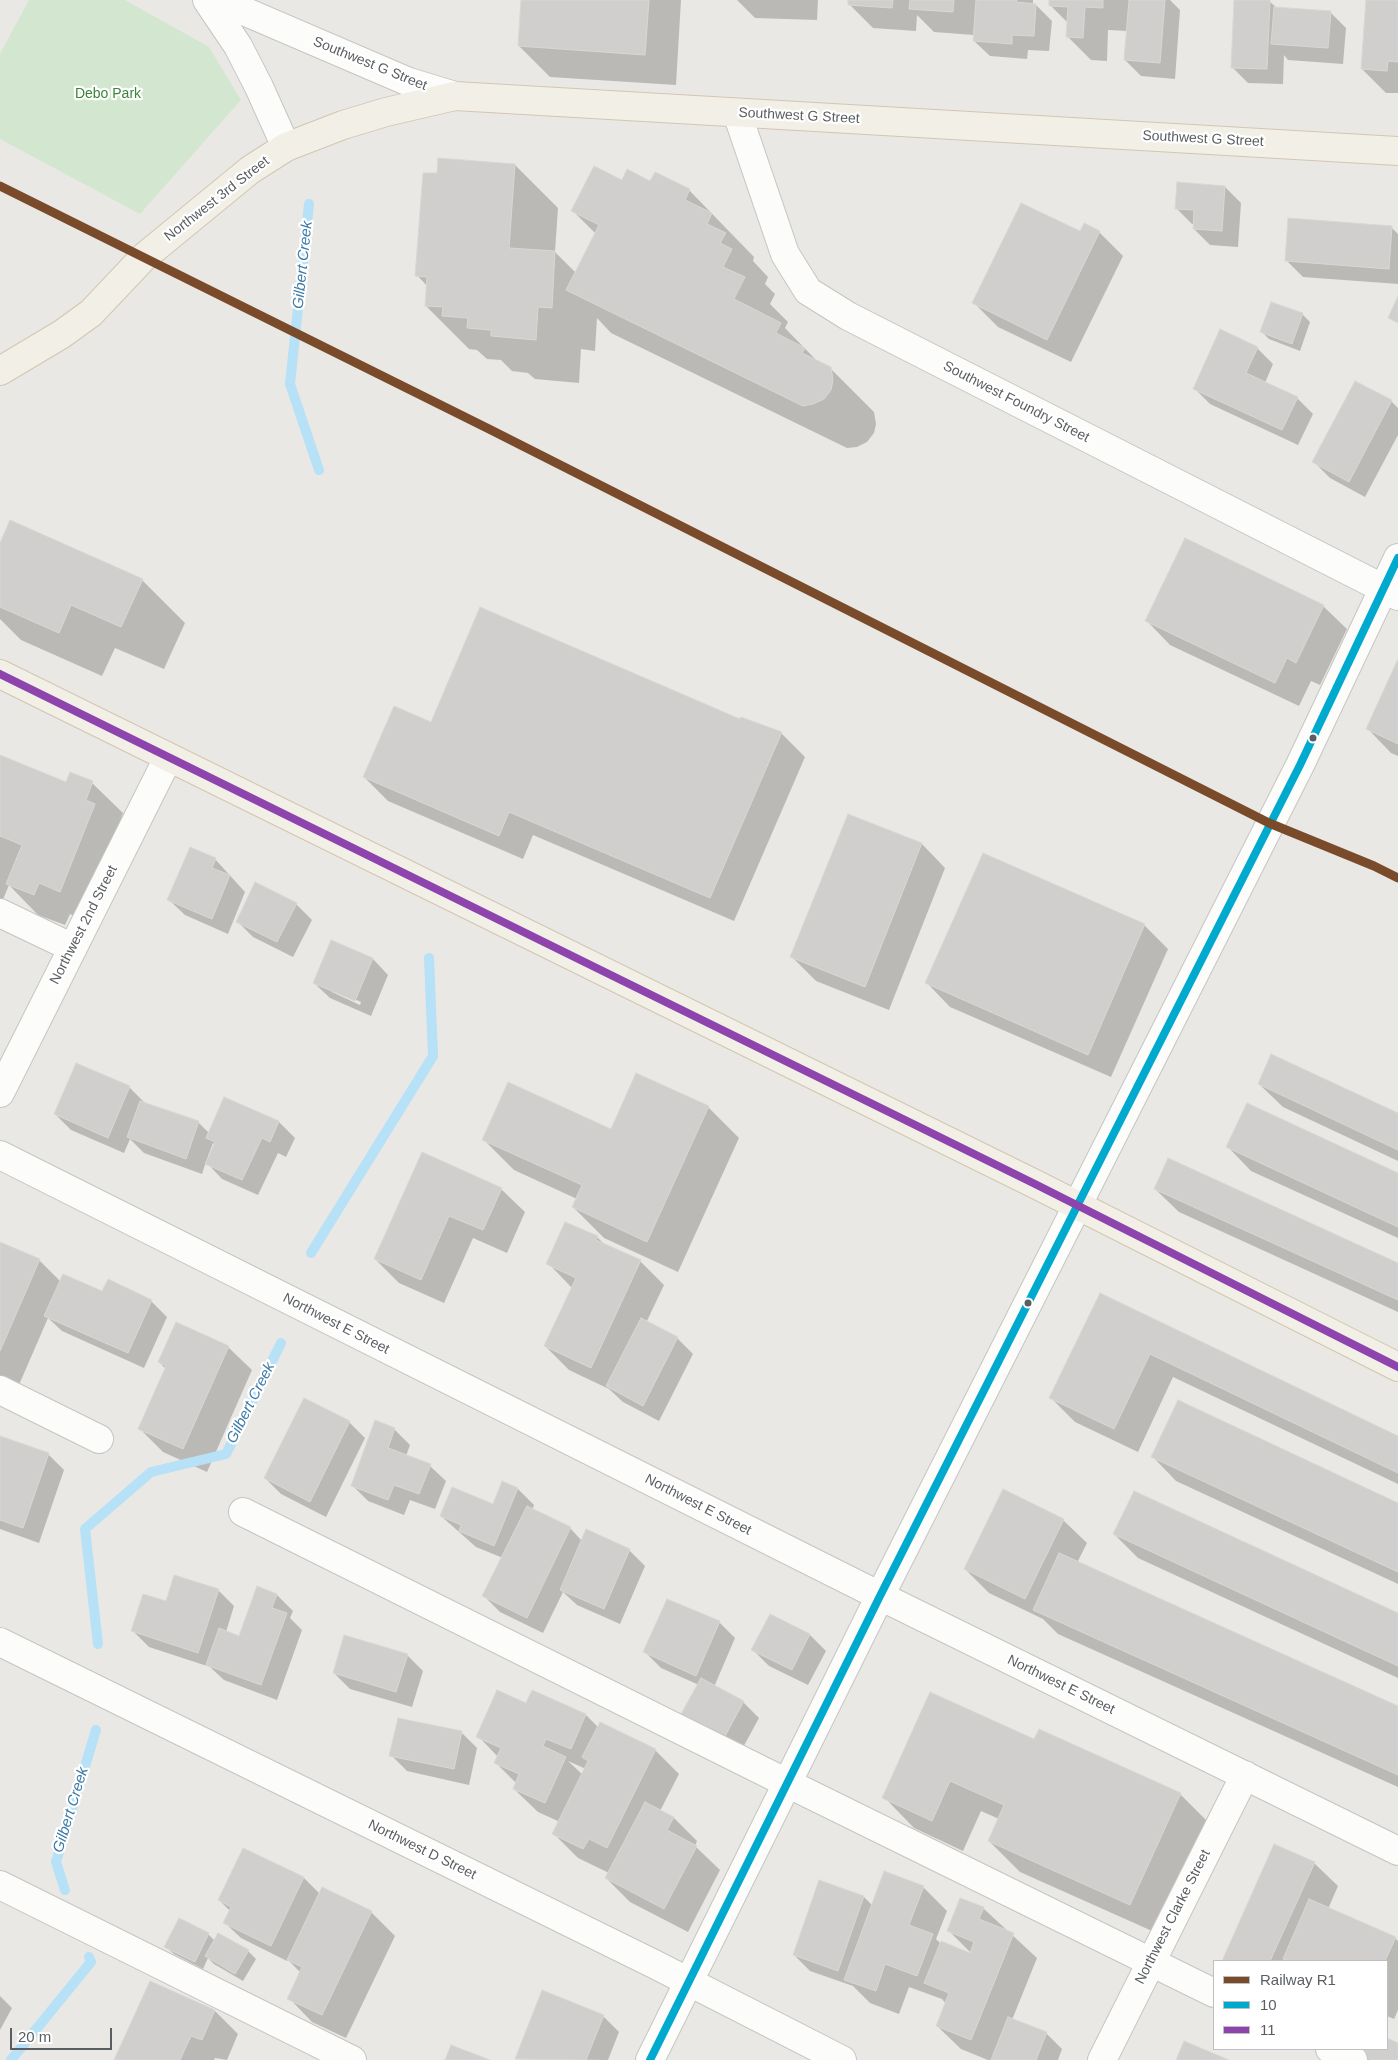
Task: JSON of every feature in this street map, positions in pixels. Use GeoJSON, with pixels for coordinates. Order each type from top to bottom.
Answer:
{"type":"FeatureCollection","features":[{"type":"Feature","properties":{"kind":"main road","name":"Northwest 3rd Street"},"geometry":{"type":"LineString","coordinates":[[4,368],[62,334],[91,313],[144,257],[250,170],[286,147],[377,114],[455,96]]}},
{"type":"Feature","properties":{"kind":"main road","name":"Southwest G Street"},"geometry":{"type":"LineString","coordinates":[[455,96],[1398,151]]}},
{"type":"Feature","properties":{"kind":"main road"},"geometry":{"type":"LineString","coordinates":[[0,674],[1078,1205],[1398,1367]]}},
{"type":"Feature","properties":{"kind":"street"},"geometry":{"type":"LineString","coordinates":[[207,0],[238,46],[286,147]]}},
{"type":"Feature","properties":{"kind":"street","name":"Southwest G Street"},"geometry":{"type":"LineString","coordinates":[[218,0],[410,82],[455,96]]}},
{"type":"Feature","properties":{"kind":"street","name":"Southwest Foundry Street"},"geometry":{"type":"LineString","coordinates":[[736,112],[784,254],[808,291],[848,316],[1390,592]]}},
{"type":"Feature","properties":{"kind":"street"},"geometry":{"type":"LineString","coordinates":[[650,2060],[880,1596],[1300,765],[1390,592],[1398,558]]}},
{"type":"Feature","properties":{"kind":"street","name":"Northwest 2nd Street"},"geometry":{"type":"LineString","coordinates":[[0,1092],[168,758]]}},
{"type":"Feature","properties":{"kind":"street"},"geometry":{"type":"LineString","coordinates":[[0,913],[73,948]]}},
{"type":"Feature","properties":{"kind":"street","name":"Northwest E Street"},"geometry":{"type":"LineString","coordinates":[[0,1155],[880,1596],[1398,1851]]}},
{"type":"Feature","properties":{"kind":"street"},"geometry":{"type":"LineString","coordinates":[[0,1390],[99,1439]]}},
{"type":"Feature","properties":{"kind":"street"},"geometry":{"type":"LineString","coordinates":[[244,1512],[787,1784],[1213,1992]]}},
{"type":"Feature","properties":{"kind":"street","name":"Northwest D Street"},"geometry":{"type":"LineString","coordinates":[[0,1642],[690,1982],[842,2060]]}},
{"type":"Feature","properties":{"kind":"street","name":"Northwest Clarke Street"},"geometry":{"type":"LineString","coordinates":[[1102,2060],[1245,1775]]}},
{"type":"Feature","properties":{"kind":"street"},"geometry":{"type":"LineString","coordinates":[[0,1885],[352,2060]]}},
{"type":"Feature","properties":{"kind":"street"},"geometry":{"type":"LineString","coordinates":[[1332,2050],[1353,2060]]}},
{"type":"Feature","properties":{"kind":"green space","name":"Debo Park"},"geometry":{"type":"Polygon","coordinates":[[[29,0],[125,0],[209,47],[241,100],[140,214],[0,139],[0,54],[29,0]]]}},
{"type":"Feature","properties":{"kind":"building"},"geometry":{"type":"Polygon","coordinates":[[[521,0],[649,0],[645,55],[518,46],[521,0]]]}},
{"type":"Feature","properties":{"kind":"building"},"geometry":{"type":"Polygon","coordinates":[[[848,0],[893,0],[892,8],[848,5],[848,0]]]}},
{"type":"Feature","properties":{"kind":"building"},"geometry":{"type":"Polygon","coordinates":[[[910,0],[954,0],[953,12],[909,9],[910,0]]]}},
{"type":"Feature","properties":{"kind":"building"},"geometry":{"type":"Polygon","coordinates":[[[976,0],[1017,0],[1016,2],[1036,4],[1034,36],[1012,35],[1012,44],[973,41],[976,0]]]}},
{"type":"Feature","properties":{"kind":"building"},"geometry":{"type":"Polygon","coordinates":[[[1049,0],[1103,0],[1103,8],[1085,7],[1083,38],[1066,37],[1068,7],[1049,6],[1049,0]]]}},
{"type":"Feature","properties":{"kind":"building"},"geometry":{"type":"Polygon","coordinates":[[[1129,0],[1165,0],[1160,63],[1124,60],[1129,0]]]}},
{"type":"Feature","properties":{"kind":"building"},"geometry":{"type":"Polygon","coordinates":[[[1234,0],[1270,0],[1267,69],[1231,68],[1234,0]]]}},
{"type":"Feature","properties":{"kind":"building"},"geometry":{"type":"Polygon","coordinates":[[[1366,0],[1398,0],[1398,62],[1388,61],[1387,71],[1361,69],[1366,0]]]}},
{"type":"Feature","properties":{"kind":"building"},"geometry":{"type":"Polygon","coordinates":[[[1274,7],[1331,11],[1328,48],[1271,44],[1274,7]]]}},
{"type":"Feature","properties":{"kind":"building"},"geometry":{"type":"Polygon","coordinates":[[[438,158],[515,164],[509,248],[555,251],[552,308],[538,307],[536,340],[491,336],[491,330],[467,328],[468,318],[442,316],[443,307],[425,306],[427,277],[415,276],[423,173],[437,173],[438,158]]]}},
{"type":"Feature","properties":{"kind":"building"},"geometry":{"type":"Polygon","coordinates":[[[594,166],[622,180],[627,169],[650,181],[655,172],[690,189],[685,200],[712,213],[707,224],[726,233],[720,243],[732,249],[723,267],[745,277],[734,299],[781,323],[776,333],[805,348],[802,353],[831,367],[833,380],[831,390],[824,399],[803,406],[566,290],[599,225],[571,211],[594,166]]]}},
{"type":"Feature","properties":{"kind":"building"},"geometry":{"type":"Polygon","coordinates":[[[1177,182],[1225,186],[1222,231],[1193,229],[1194,210],[1175,209],[1177,182]]]}},
{"type":"Feature","properties":{"kind":"building"},"geometry":{"type":"Polygon","coordinates":[[[1021,203],[1080,231],[1084,223],[1100,231],[1047,340],[972,303],[1021,203]]]}},
{"type":"Feature","properties":{"kind":"building"},"geometry":{"type":"Polygon","coordinates":[[[1288,218],[1392,226],[1389,269],[1285,261],[1288,218]]]}},
{"type":"Feature","properties":{"kind":"building"},"geometry":{"type":"Polygon","coordinates":[[[1398,296],[1398,323],[1388,318],[1398,296]]]}},
{"type":"Feature","properties":{"kind":"building"},"geometry":{"type":"Polygon","coordinates":[[[1271,302],[1303,313],[1292,344],[1260,332],[1271,302]]]}},
{"type":"Feature","properties":{"kind":"building"},"geometry":{"type":"Polygon","coordinates":[[[1220,329],[1258,347],[1246,373],[1298,397],[1282,430],[1193,389],[1220,329]]]}},
{"type":"Feature","properties":{"kind":"building"},"geometry":{"type":"Polygon","coordinates":[[[1355,381],[1392,400],[1349,482],[1312,462],[1355,381]]]}},
{"type":"Feature","properties":{"kind":"building"},"geometry":{"type":"Polygon","coordinates":[[[10,520],[143,579],[121,627],[71,605],[59,633],[0,607],[0,543],[10,520]]]}},
{"type":"Feature","properties":{"kind":"building"},"geometry":{"type":"Polygon","coordinates":[[[1185,538],[1324,605],[1296,663],[1287,658],[1275,683],[1145,621],[1185,538]]]}},
{"type":"Feature","properties":{"kind":"building"},"geometry":{"type":"Polygon","coordinates":[[[480,607],[740,719],[741,717],[782,732],[710,898],[509,812],[499,836],[363,777],[394,706],[431,722],[480,607]]]}},
{"type":"Feature","properties":{"kind":"building"},"geometry":{"type":"Polygon","coordinates":[[[1398,659],[1398,744],[1366,729],[1398,659]]]}},
{"type":"Feature","properties":{"kind":"building"},"geometry":{"type":"Polygon","coordinates":[[[0,755],[66,782],[70,772],[93,781],[86,800],[95,804],[60,892],[39,883],[34,895],[6,884],[22,845],[0,836],[0,755]]]}},
{"type":"Feature","properties":{"kind":"building"},"geometry":{"type":"Polygon","coordinates":[[[848,814],[922,843],[865,987],[790,957],[848,814]]]}},
{"type":"Feature","properties":{"kind":"building"},"geometry":{"type":"Polygon","coordinates":[[[190,847],[216,858],[212,868],[230,875],[212,919],[167,900],[190,847]]]}},
{"type":"Feature","properties":{"kind":"building"},"geometry":{"type":"Polygon","coordinates":[[[983,853],[1145,924],[1088,1055],[925,983],[983,853]]]}},
{"type":"Feature","properties":{"kind":"building"},"geometry":{"type":"Polygon","coordinates":[[[255,882],[297,903],[277,942],[236,922],[255,882]]]}},
{"type":"Feature","properties":{"kind":"building"},"geometry":{"type":"Polygon","coordinates":[[[331,940],[373,958],[355,1001],[313,983],[331,940]]]}},
{"type":"Feature","properties":{"kind":"building"},"geometry":{"type":"Polygon","coordinates":[[[1271,1054],[1398,1113],[1398,1150],[1258,1084],[1271,1054]]]}},
{"type":"Feature","properties":{"kind":"building"},"geometry":{"type":"Polygon","coordinates":[[[76,1063],[130,1086],[108,1138],[54,1114],[76,1063]]]}},
{"type":"Feature","properties":{"kind":"building"},"geometry":{"type":"Polygon","coordinates":[[[636,1073],[709,1106],[647,1242],[572,1207],[582,1185],[482,1140],[508,1082],[611,1129],[636,1073]]]}},
{"type":"Feature","properties":{"kind":"building"},"geometry":{"type":"Polygon","coordinates":[[[224,1097],[279,1121],[270,1142],[262,1138],[242,1180],[205,1164],[215,1142],[206,1138],[224,1097]]]}},
{"type":"Feature","properties":{"kind":"building"},"geometry":{"type":"Polygon","coordinates":[[[140,1101],[199,1121],[186,1159],[127,1137],[140,1101]]]}},
{"type":"Feature","properties":{"kind":"building"},"geometry":{"type":"Polygon","coordinates":[[[1247,1103],[1398,1173],[1398,1227],[1226,1147],[1247,1103]]]}},
{"type":"Feature","properties":{"kind":"building"},"geometry":{"type":"Polygon","coordinates":[[[422,1152],[502,1188],[483,1230],[449,1216],[421,1280],[374,1259],[422,1152]]]}},
{"type":"Feature","properties":{"kind":"building"},"geometry":{"type":"Polygon","coordinates":[[[1168,1158],[1398,1263],[1398,1300],[1154,1189],[1168,1158]]]}},
{"type":"Feature","properties":{"kind":"building"},"geometry":{"type":"Polygon","coordinates":[[[565,1222],[598,1236],[596,1240],[641,1260],[591,1368],[544,1346],[576,1278],[546,1264],[565,1222]]]}},
{"type":"Feature","properties":{"kind":"building"},"geometry":{"type":"Polygon","coordinates":[[[0,1242],[40,1259],[0,1351],[0,1242]]]}},
{"type":"Feature","properties":{"kind":"building"},"geometry":{"type":"Polygon","coordinates":[[[63,1274],[102,1291],[108,1279],[152,1300],[128,1353],[44,1316],[63,1274]]]}},
{"type":"Feature","properties":{"kind":"building"},"geometry":{"type":"Polygon","coordinates":[[[1100,1293],[1398,1436],[1398,1473],[1150,1354],[1114,1429],[1049,1398],[1100,1293]]]}},
{"type":"Feature","properties":{"kind":"building"},"geometry":{"type":"Polygon","coordinates":[[[641,1318],[678,1337],[643,1406],[606,1386],[641,1318]]]}},
{"type":"Feature","properties":{"kind":"building"},"geometry":{"type":"Polygon","coordinates":[[[176,1322],[229,1346],[183,1449],[138,1429],[166,1366],[158,1362],[176,1322]]]}},
{"type":"Feature","properties":{"kind":"building"},"geometry":{"type":"Polygon","coordinates":[[[304,1398],[350,1421],[310,1502],[264,1478],[304,1398]]]}},
{"type":"Feature","properties":{"kind":"building"},"geometry":{"type":"Polygon","coordinates":[[[1178,1400],[1398,1503],[1398,1572],[1151,1457],[1178,1400]]]}},
{"type":"Feature","properties":{"kind":"building"},"geometry":{"type":"Polygon","coordinates":[[[375,1420],[395,1428],[388,1448],[431,1464],[419,1494],[394,1485],[388,1500],[351,1486],[375,1420]]]}},
{"type":"Feature","properties":{"kind":"building"},"geometry":{"type":"Polygon","coordinates":[[[0,1436],[49,1453],[23,1528],[0,1520],[0,1436]]]}},
{"type":"Feature","properties":{"kind":"building"},"geometry":{"type":"Polygon","coordinates":[[[502,1481],[518,1488],[494,1546],[459,1531],[461,1525],[440,1516],[452,1487],[493,1504],[502,1481]]]}},
{"type":"Feature","properties":{"kind":"building"},"geometry":{"type":"Polygon","coordinates":[[[1003,1489],[1064,1519],[1025,1599],[964,1569],[1003,1489]]]}},
{"type":"Feature","properties":{"kind":"building"},"geometry":{"type":"Polygon","coordinates":[[[1134,1491],[1398,1613],[1398,1666],[1113,1534],[1134,1491]]]}},
{"type":"Feature","properties":{"kind":"building"},"geometry":{"type":"Polygon","coordinates":[[[527,1506],[571,1527],[527,1618],[482,1596],[527,1506]]]}},
{"type":"Feature","properties":{"kind":"building"},"geometry":{"type":"Polygon","coordinates":[[[586,1529],[630,1549],[604,1609],[560,1590],[586,1529]]]}},
{"type":"Feature","properties":{"kind":"building"},"geometry":{"type":"Polygon","coordinates":[[[1059,1553],[1398,1706],[1398,1775],[1033,1610],[1059,1553]]]}},
{"type":"Feature","properties":{"kind":"building"},"geometry":{"type":"Polygon","coordinates":[[[174,1575],[219,1589],[198,1653],[131,1631],[143,1594],[166,1601],[174,1575]]]}},
{"type":"Feature","properties":{"kind":"building"},"geometry":{"type":"Polygon","coordinates":[[[257,1586],[277,1594],[272,1608],[287,1613],[261,1685],[206,1665],[219,1628],[239,1636],[257,1586]]]}},
{"type":"Feature","properties":{"kind":"building"},"geometry":{"type":"Polygon","coordinates":[[[667,1599],[720,1621],[696,1676],[643,1652],[667,1599]]]}},
{"type":"Feature","properties":{"kind":"building"},"geometry":{"type":"Polygon","coordinates":[[[770,1614],[810,1634],[792,1670],[751,1650],[770,1614]]]}},
{"type":"Feature","properties":{"kind":"building"},"geometry":{"type":"Polygon","coordinates":[[[344,1635],[408,1654],[396,1692],[333,1673],[344,1635]]]}},
{"type":"Feature","properties":{"kind":"building"},"geometry":{"type":"Polygon","coordinates":[[[701,1678],[744,1701],[724,1738],[681,1714],[701,1678]]]}},
{"type":"Feature","properties":{"kind":"building"},"geometry":{"type":"Polygon","coordinates":[[[497,1690],[526,1703],[532,1690],[586,1714],[571,1749],[546,1739],[543,1746],[566,1757],[545,1803],[513,1789],[519,1774],[494,1763],[501,1748],[476,1737],[497,1690]]]}},
{"type":"Feature","properties":{"kind":"building"},"geometry":{"type":"Polygon","coordinates":[[[930,1692],[1034,1739],[1039,1729],[1181,1793],[1130,1905],[988,1841],[1004,1805],[950,1781],[932,1821],[882,1798],[930,1692]]]}},
{"type":"Feature","properties":{"kind":"building"},"geometry":{"type":"Polygon","coordinates":[[[398,1718],[462,1731],[454,1769],[389,1756],[398,1718]]]}},
{"type":"Feature","properties":{"kind":"building"},"geometry":{"type":"Polygon","coordinates":[[[600,1722],[656,1749],[607,1848],[589,1839],[583,1849],[552,1834],[588,1761],[582,1757],[600,1722]]]}},
{"type":"Feature","properties":{"kind":"building"},"geometry":{"type":"Polygon","coordinates":[[[645,1802],[674,1817],[667,1830],[697,1846],[664,1909],[605,1878],[645,1802]]]}},
{"type":"Feature","properties":{"kind":"building"},"geometry":{"type":"Polygon","coordinates":[[[1274,1844],[1315,1862],[1270,1960],[1222,1960],[1274,1844]]]}},
{"type":"Feature","properties":{"kind":"building"},"geometry":{"type":"Polygon","coordinates":[[[243,1848],[304,1877],[271,1946],[223,1923],[231,1907],[218,1900],[243,1848]]]}},
{"type":"Feature","properties":{"kind":"building"},"geometry":{"type":"Polygon","coordinates":[[[884,1871],[924,1886],[909,1925],[933,1934],[917,1976],[885,1964],[876,1991],[844,1980],[884,1871]]]}},
{"type":"Feature","properties":{"kind":"building"},"geometry":{"type":"Polygon","coordinates":[[[819,1880],[864,1896],[838,1971],[793,1955],[819,1880]]]}},
{"type":"Feature","properties":{"kind":"building"},"geometry":{"type":"Polygon","coordinates":[[[322,1887],[372,1911],[322,2015],[287,1999],[302,1967],[287,1960],[322,1887]]]}},
{"type":"Feature","properties":{"kind":"building"},"geometry":{"type":"Polygon","coordinates":[[[960,1898],[984,1907],[979,1919],[1014,1933],[971,2040],[936,2026],[949,1993],[924,1983],[941,1941],[970,1953],[974,1942],[947,1931],[960,1898]]]}},
{"type":"Feature","properties":{"kind":"building"},"geometry":{"type":"Polygon","coordinates":[[[1309,1899],[1396,1937],[1385,1960],[1283,1959],[1309,1899]]]}},
{"type":"Feature","properties":{"kind":"building"},"geometry":{"type":"Polygon","coordinates":[[[179,1918],[209,1933],[195,1962],[164,1947],[179,1918]]]}},
{"type":"Feature","properties":{"kind":"building"},"geometry":{"type":"Polygon","coordinates":[[[218,1933],[249,1950],[235,1974],[205,1956],[218,1933]]]}},
{"type":"Feature","properties":{"kind":"building"},"geometry":{"type":"Polygon","coordinates":[[[150,1981],[215,2010],[202,2040],[191,2036],[180,2060],[114,2060],[150,1981]]]}},
{"type":"Feature","properties":{"kind":"building"},"geometry":{"type":"Polygon","coordinates":[[[542,1990],[604,2015],[586,2060],[515,2059],[542,1990]]]}},
{"type":"Feature","properties":{"kind":"building"},"geometry":{"type":"Polygon","coordinates":[[[1008,2017],[1047,2032],[1036,2060],[991,2060],[1008,2017]]]}},
{"type":"Feature","properties":{"kind":"building"},"geometry":{"type":"Polygon","coordinates":[[[1388,2038],[1398,2043],[1398,2060],[1372,2060],[1349,2050],[1388,2050],[1388,2038]]]}},
{"type":"Feature","properties":{"kind":"building"},"geometry":{"type":"Polygon","coordinates":[[[1184,2041],[1229,2060],[1176,2060],[1184,2041]]]}},
{"type":"Feature","properties":{"kind":"building"},"geometry":{"type":"Polygon","coordinates":[[[451,2045],[490,2060],[445,2060],[451,2045]]]}},
{"type":"Feature","properties":{"kind":"waterway","name":"Gilbert Creek"},"geometry":{"type":"LineString","coordinates":[[309,204],[290,384],[319,470]]}},
{"type":"Feature","properties":{"kind":"waterway","name":"Gilbert Creek"},"geometry":{"type":"LineString","coordinates":[[311,1253],[433,1056],[429,958]]}},
{"type":"Feature","properties":{"kind":"waterway","name":"Gilbert Creek"},"geometry":{"type":"LineString","coordinates":[[98,1644],[85,1529],[151,1472],[226,1454],[281,1343]]}},
{"type":"Feature","properties":{"kind":"waterway","name":"Gilbert Creek"},"geometry":{"type":"LineString","coordinates":[[65,1890],[56,1862],[96,1730]]}},
{"type":"Feature","properties":{"kind":"waterway","name":"Gilbert Creek"},"geometry":{"type":"LineString","coordinates":[[11,2060],[91,1962],[89,1957]]}},
{"type":"Feature","properties":{"kind":"rail line","name":"R1"},"geometry":{"type":"LineString","coordinates":[[0,186],[489,429],[1269,823],[1374,866],[1398,878]]}},
{"type":"Feature","properties":{"kind":"transit line","name":"10"},"geometry":{"type":"LineString","coordinates":[[650,2060],[880,1596],[1300,765],[1398,558]]}},
{"type":"Feature","properties":{"kind":"transit line","name":"11"},"geometry":{"type":"LineString","coordinates":[[0,674],[1035,1184],[1398,1367]]}}]}
